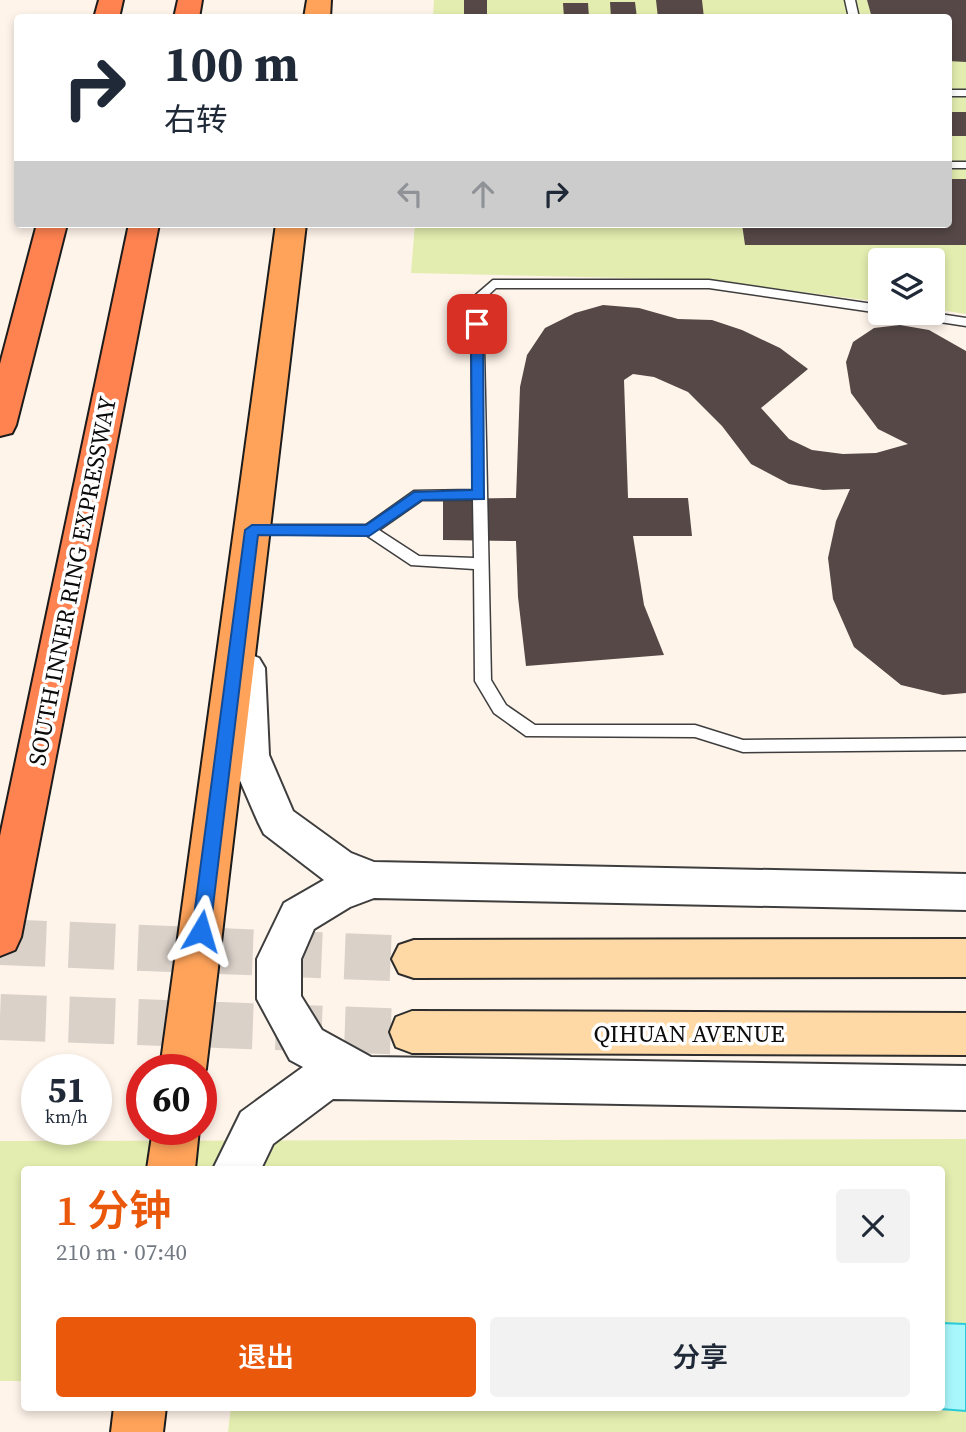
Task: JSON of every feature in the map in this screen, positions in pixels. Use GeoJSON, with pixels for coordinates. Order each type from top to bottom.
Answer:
{"type":"FeatureCollection","features":[{"type":"Feature","properties":{"kind":"highway"},"geometry":{"type":"LineString","coordinates":[[0,425],[51,228]]}},
{"type":"Feature","properties":{"kind":"highway","name":"SOUTH INNER RING EXPRESSWAY"},"geometry":{"type":"LineString","coordinates":[[0,937],[143,228]]}},
{"type":"Feature","properties":{"kind":"main road"},"geometry":{"type":"LineString","coordinates":[[185,1054],[290,228]]}},
{"type":"Feature","properties":{"kind":"main road"},"geometry":{"type":"LineString","coordinates":[[414,959],[966,958]]}},
{"type":"Feature","properties":{"kind":"main road","name":"QIHUAN AVENUE"},"geometry":{"type":"LineString","coordinates":[[412,1032],[966,1034]]}},
{"type":"Feature","properties":{"kind":"main road"},"geometry":{"type":"LineString","coordinates":[[171,1166],[174,1145]]}},
{"type":"Feature","properties":{"kind":"street"},"geometry":{"type":"LineString","coordinates":[[243,598],[248,755],[278,822],[336,866],[373,880],[966,892]]}},
{"type":"Feature","properties":{"kind":"street"},"geometry":{"type":"LineString","coordinates":[[367,1079],[306,1045],[279,999],[279,959],[299,916],[335,894],[373,880]]}},
{"type":"Feature","properties":{"kind":"street"},"geometry":{"type":"LineString","coordinates":[[238,1166],[257,1128],[325,1078],[966,1088]]}},
{"type":"Feature","properties":{"kind":"lane"},"geometry":{"type":"LineString","coordinates":[[868,307],[709,284],[493,284],[477,299],[483,681],[500,709],[532,730],[695,731],[743,746],[966,744]]}},
{"type":"Feature","properties":{"kind":"lane"},"geometry":{"type":"LineString","coordinates":[[945,319],[966,322]]}},
{"type":"Feature","properties":{"kind":"lane"},"geometry":{"type":"LineString","coordinates":[[369,530],[419,495],[479,495]]}},
{"type":"Feature","properties":{"kind":"lane"},"geometry":{"type":"LineString","coordinates":[[252,530],[369,530],[416,561],[480,564]]}},
{"type":"Feature","properties":{"kind":"green space"},"geometry":{"type":"Polygon","coordinates":[[[434,0],[966,0],[966,314],[945,311],[945,248],[868,248],[868,300],[711,280],[411,273],[415,228],[952,228],[952,14],[433,14],[434,0]]]}},
{"type":"Feature","properties":{"kind":"green space"},"geometry":{"type":"Polygon","coordinates":[[[966,1139],[966,1432],[228,1432],[231,1411],[945,1411],[945,1166],[21,1166],[21,1381],[0,1381],[0,1141],[21,1141],[21,1145],[112,1145],[112,1141],[126,1141],[126,1145],[217,1145],[217,1141],[966,1139]]]}},
{"type":"Feature","properties":{"kind":"water"},"geometry":{"type":"Polygon","coordinates":[[[945,1323],[966,1324],[966,1411],[945,1409],[945,1323]]]}},
{"type":"Feature","properties":{"kind":"building"},"geometry":{"type":"Polygon","coordinates":[[[464,0],[487,0],[487,14],[464,14],[464,0]]]}},
{"type":"Feature","properties":{"kind":"building"},"geometry":{"type":"Polygon","coordinates":[[[656,0],[702,0],[704,14],[658,14],[656,0]]]}},
{"type":"Feature","properties":{"kind":"building"},"geometry":{"type":"Polygon","coordinates":[[[867,0],[966,0],[966,62],[952,61],[952,14],[871,14],[867,0]]]}},
{"type":"Feature","properties":{"kind":"building"},"geometry":{"type":"Polygon","coordinates":[[[610,2],[635,2],[636,14],[611,14],[610,2]]]}},
{"type":"Feature","properties":{"kind":"building"},"geometry":{"type":"Polygon","coordinates":[[[563,3],[588,3],[589,14],[564,14],[563,3]]]}},
{"type":"Feature","properties":{"kind":"building"},"geometry":{"type":"Polygon","coordinates":[[[952,112],[966,112],[966,136],[952,136],[952,112]]]}},
{"type":"Feature","properties":{"kind":"building"},"geometry":{"type":"Polygon","coordinates":[[[952,179],[966,179],[966,245],[745,245],[743,228],[952,228],[952,179]]]}},
{"type":"Feature","properties":{"kind":"building"},"geometry":{"type":"Polygon","coordinates":[[[603,305],[639,308],[678,319],[712,320],[742,330],[780,348],[808,369],[761,408],[789,439],[812,450],[843,454],[876,453],[908,444],[878,429],[851,393],[846,362],[853,342],[874,328],[900,325],[929,330],[966,351],[966,693],[943,695],[901,685],[854,647],[833,599],[828,558],[836,521],[850,489],[823,490],[789,484],[751,464],[722,426],[688,392],[654,377],[633,374],[624,380],[628,498],[688,498],[692,536],[633,536],[644,605],[664,655],[526,666],[518,597],[516,541],[443,540],[443,499],[516,498],[520,387],[527,355],[545,328],[575,313],[603,305]]]}},
{"type":"Feature","properties":{"kind":"tunnel"},"geometry":{"type":"LineString","coordinates":[[0,942],[414,959]]}},
{"type":"Feature","properties":{"kind":"tunnel"},"geometry":{"type":"LineString","coordinates":[[0,1017],[412,1032]]}},
{"type":"Feature","properties":{"kind":"route"},"geometry":{"type":"LineString","coordinates":[[201,931],[252,530],[369,530],[419,495],[479,495],[477,324]]}}]}
